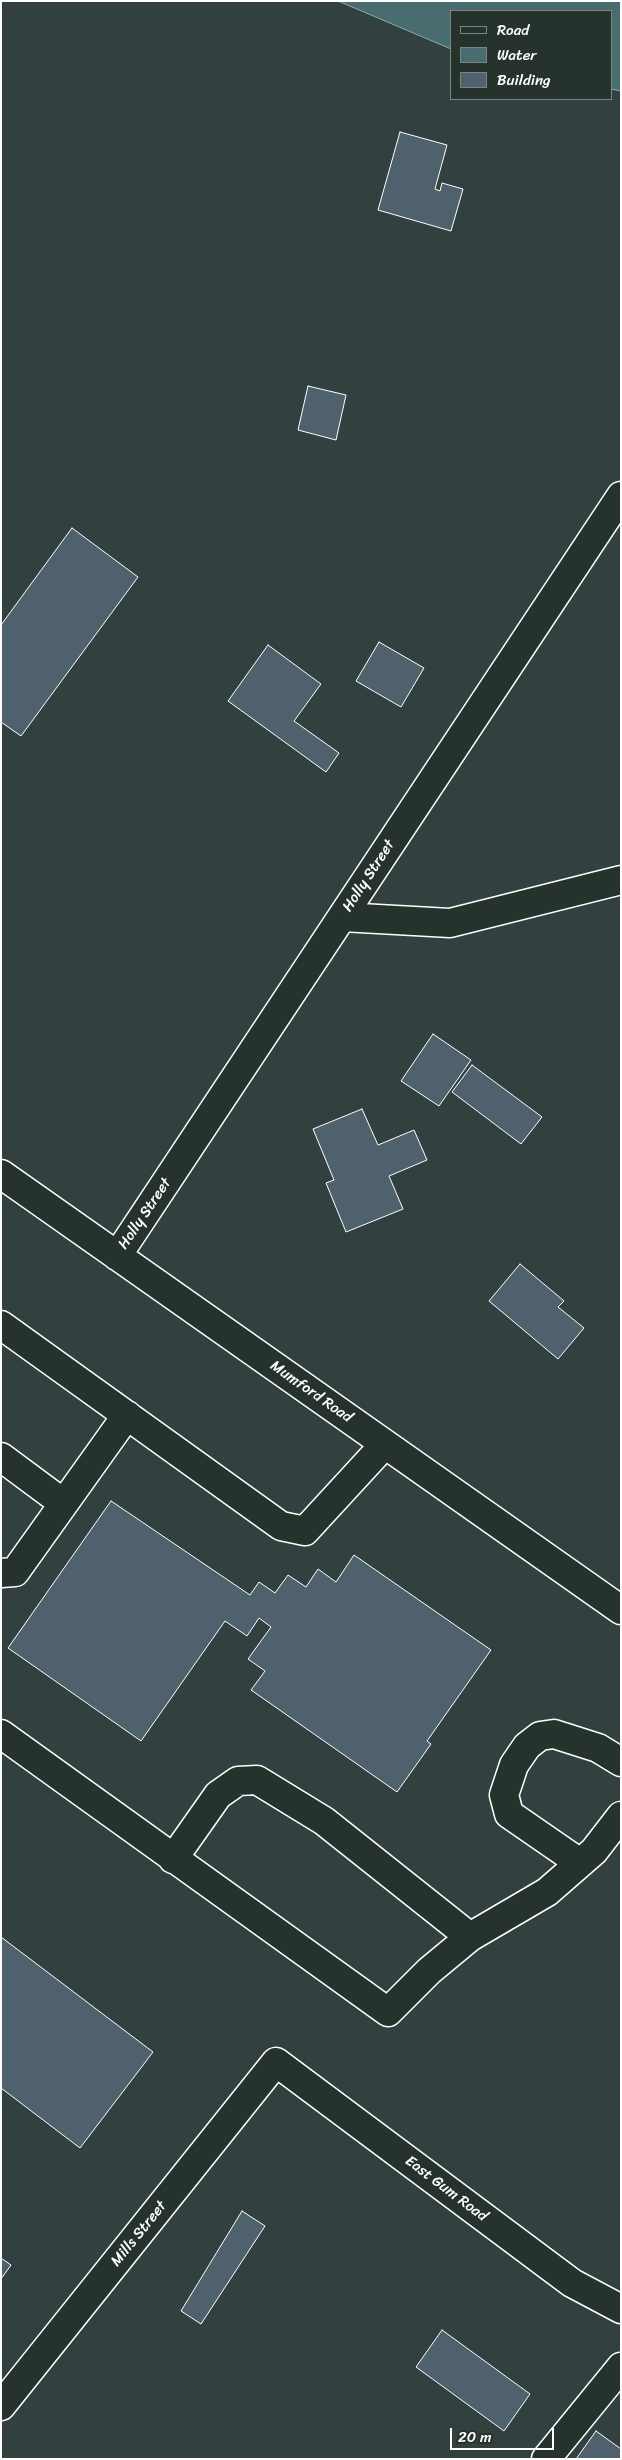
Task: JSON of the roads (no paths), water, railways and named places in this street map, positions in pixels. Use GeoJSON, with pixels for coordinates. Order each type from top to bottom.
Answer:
{"type":"FeatureCollection","features":[{"type":"Feature","properties":{"kind":"street","name":"Holly Street"},"geometry":{"type":"LineString","coordinates":[[117,1256],[621,496]]}},
{"type":"Feature","properties":{"kind":"street"},"geometry":{"type":"LineString","coordinates":[[342,917],[450,923],[621,880]]}},
{"type":"Feature","properties":{"kind":"street","name":"Mumford Road"},"geometry":{"type":"LineString","coordinates":[[1,1174],[621,1610]]}},
{"type":"Feature","properties":{"kind":"street"},"geometry":{"type":"LineString","coordinates":[[1,1325],[281,1526],[305,1531],[385,1444]]}},
{"type":"Feature","properties":{"kind":"street"},"geometry":{"type":"LineString","coordinates":[[1,1573],[15,1572],[127,1415]]}},
{"type":"Feature","properties":{"kind":"street"},"geometry":{"type":"LineString","coordinates":[[1,1457],[64,1503]]}},
{"type":"Feature","properties":{"kind":"street"},"geometry":{"type":"LineString","coordinates":[[1,1734],[388,2012],[429,1971],[470,1937],[547,1892],[594,1851],[621,1816]]}},
{"type":"Feature","properties":{"kind":"street"},"geometry":{"type":"LineString","coordinates":[[580,1863],[509,1814],[504,1795],[514,1765],[527,1746],[540,1736],[554,1734],[598,1748],[621,1762]]}},
{"type":"Feature","properties":{"kind":"street"},"geometry":{"type":"LineString","coordinates":[[173,1859],[218,1794],[238,1781],[257,1780],[324,1821],[470,1937]]}},
{"type":"Feature","properties":{"kind":"street","name":"East Gum Road"},"geometry":{"type":"LineString","coordinates":[[276,2062],[572,2283],[621,2309]]}},
{"type":"Feature","properties":{"kind":"street","name":"Mills Street"},"geometry":{"type":"LineString","coordinates":[[1,2406],[276,2062]]}},
{"type":"Feature","properties":{"kind":"street"},"geometry":{"type":"LineString","coordinates":[[546,2459],[621,2368]]}},
{"type":"Feature","properties":{"kind":"water"},"geometry":{"type":"Polygon","coordinates":[[[338,1],[621,1],[621,91],[612,89],[612,10],[450,10],[450,49],[338,1]]]}}]}
